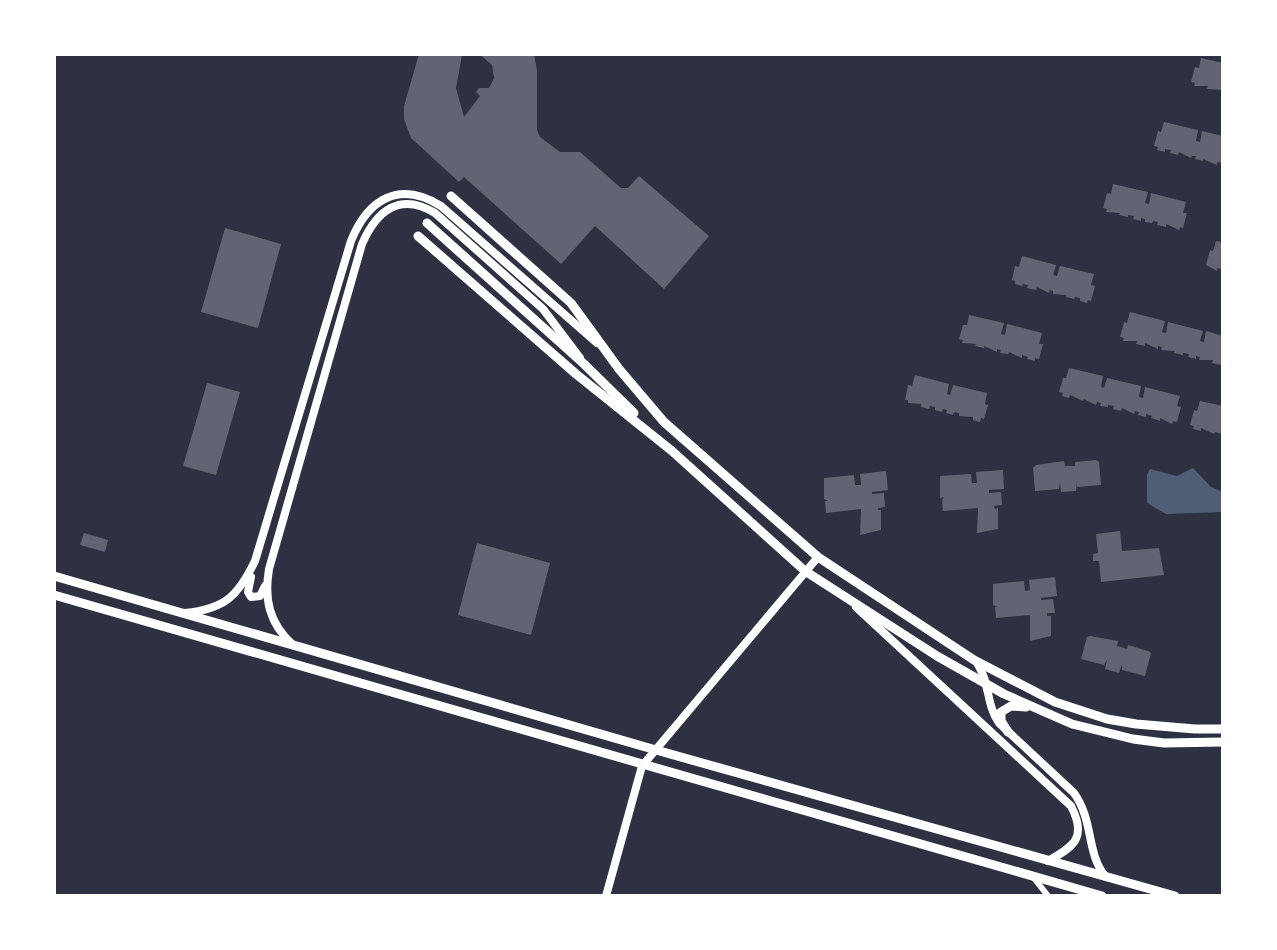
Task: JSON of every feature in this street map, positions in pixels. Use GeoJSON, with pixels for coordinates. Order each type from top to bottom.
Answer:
{"type":"FeatureCollection","features":[{"type":"Feature","properties":{"kind":"main road"},"geometry":{"type":"LineString","coordinates":[[451,196],[562,294],[664,422],[818,557],[974,660],[1055,702],[1107,719],[1165,728],[1223,729]]}},
{"type":"Feature","properties":{"kind":"main road"},"geometry":{"type":"LineString","coordinates":[[427,223],[584,364],[672,451],[805,571],[846,598],[988,685],[1072,724],[1164,743],[1223,742]]}},
{"type":"Feature","properties":{"kind":"main road"},"geometry":{"type":"LineString","coordinates":[[418,236],[576,374],[672,451]]}},
{"type":"Feature","properties":{"kind":"main road"},"geometry":{"type":"LineString","coordinates":[[54,576],[1175,896]]}},
{"type":"Feature","properties":{"kind":"main road"},"geometry":{"type":"LineString","coordinates":[[54,595],[1102,896]]}},
{"type":"Feature","properties":{"kind":"main road"},"geometry":{"type":"LineString","coordinates":[[1008,732],[1000,717],[1005,709],[1020,706],[1037,710]]}},
{"type":"Feature","properties":{"kind":"street"},"geometry":{"type":"LineString","coordinates":[[584,364],[543,309],[435,213],[412,204],[395,205],[386,210],[372,223],[362,244],[268,578],[260,596],[254,598],[249,595],[255,561],[351,241],[366,214],[381,201],[392,196],[413,195],[441,206],[607,352]]}},
{"type":"Feature","properties":{"kind":"street"},"geometry":{"type":"LineString","coordinates":[[606,896],[642,766],[818,557]]}},
{"type":"Feature","properties":{"kind":"street"},"geometry":{"type":"LineString","coordinates":[[182,613],[204,611],[225,603],[241,587],[255,561]]}},
{"type":"Feature","properties":{"kind":"street"},"geometry":{"type":"LineString","coordinates":[[268,578],[268,605],[273,622],[293,644]]}},
{"type":"Feature","properties":{"kind":"street"},"geometry":{"type":"LineString","coordinates":[[846,598],[1071,806],[1077,818],[1077,837],[1073,846],[1048,861]]}},
{"type":"Feature","properties":{"kind":"street"},"geometry":{"type":"LineString","coordinates":[[974,660],[988,685],[995,717],[1082,803],[1090,826],[1096,862],[1105,877]]}},
{"type":"Feature","properties":{"kind":"street"},"geometry":{"type":"LineString","coordinates":[[1032,875],[1048,896]]}},
{"type":"Feature","properties":{"kind":"water"},"geometry":{"type":"Polygon","coordinates":[[[1193,468],[1211,487],[1223,492],[1223,512],[1166,514],[1147,503],[1147,475],[1150,469],[1177,476],[1193,468]]]}},
{"type":"Feature","properties":{"kind":"building"},"geometry":{"type":"Polygon","coordinates":[[[419,54],[462,55],[456,88],[464,117],[480,96],[476,92],[479,88],[489,88],[494,78],[492,65],[479,54],[534,54],[537,130],[540,137],[560,152],[580,152],[621,188],[628,188],[639,176],[709,236],[664,289],[595,226],[561,264],[464,177],[459,182],[411,138],[404,119],[404,106],[419,54]]]}},
{"type":"Feature","properties":{"kind":"building"},"geometry":{"type":"Polygon","coordinates":[[[1201,58],[1223,63],[1223,90],[1194,86],[1195,83],[1191,82],[1201,58]]]}},
{"type":"Feature","properties":{"kind":"building"},"geometry":{"type":"Polygon","coordinates":[[[1164,122],[1198,130],[1196,141],[1200,142],[1202,131],[1223,136],[1223,163],[1217,162],[1217,165],[1195,159],[1196,156],[1191,158],[1179,152],[1178,155],[1170,153],[1171,150],[1157,150],[1158,147],[1154,146],[1164,122]]]}},
{"type":"Feature","properties":{"kind":"building"},"geometry":{"type":"Polygon","coordinates":[[[1113,184],[1148,192],[1145,203],[1149,204],[1151,193],[1186,202],[1183,228],[1179,230],[1166,224],[1166,227],[1157,225],[1158,222],[1133,219],[1134,216],[1106,212],[1107,209],[1103,208],[1113,184]]]}},
{"type":"Feature","properties":{"kind":"building"},"geometry":{"type":"Polygon","coordinates":[[[225,228],[281,244],[258,328],[201,312],[225,228]]]}},
{"type":"Feature","properties":{"kind":"building"},"geometry":{"type":"Polygon","coordinates":[[[1216,241],[1223,242],[1223,269],[1217,268],[1217,271],[1206,265],[1216,241]]]}},
{"type":"Feature","properties":{"kind":"building"},"geometry":{"type":"Polygon","coordinates":[[[1022,256],[1056,265],[1053,275],[1057,276],[1060,266],[1094,274],[1091,301],[1087,303],[1080,301],[1080,298],[1053,294],[1050,290],[1049,293],[1037,287],[1036,290],[1027,288],[1028,285],[1015,284],[1012,280],[1015,266],[1019,267],[1022,256]]]}},
{"type":"Feature","properties":{"kind":"building"},"geometry":{"type":"Polygon","coordinates":[[[1130,312],[1165,321],[1162,332],[1166,333],[1168,322],[1203,331],[1200,341],[1204,342],[1206,331],[1223,336],[1223,363],[1199,360],[1200,357],[1188,357],[1189,354],[1161,350],[1162,347],[1158,346],[1158,349],[1145,343],[1145,346],[1136,344],[1137,341],[1123,341],[1124,338],[1120,337],[1130,312]]]}},
{"type":"Feature","properties":{"kind":"building"},"geometry":{"type":"Polygon","coordinates":[[[969,315],[1004,323],[1001,334],[1005,335],[1007,324],[1042,333],[1039,359],[1035,358],[1035,361],[1022,355],[1022,358],[1009,352],[1000,353],[1001,350],[997,349],[997,352],[984,346],[962,343],[963,340],[959,339],[969,315]]]}},
{"type":"Feature","properties":{"kind":"building"},"geometry":{"type":"Polygon","coordinates":[[[1069,368],[1103,376],[1101,387],[1104,388],[1107,378],[1141,386],[1139,397],[1143,398],[1145,387],[1180,396],[1177,422],[1173,421],[1172,424],[1146,414],[1146,417],[1138,415],[1139,412],[1135,411],[1134,414],[1070,395],[1069,398],[1062,396],[1063,393],[1059,392],[1069,368]]]}},
{"type":"Feature","properties":{"kind":"building"},"geometry":{"type":"Polygon","coordinates":[[[915,375],[949,384],[947,394],[950,395],[953,385],[987,393],[984,419],[981,418],[980,422],[973,420],[973,417],[959,416],[959,413],[954,412],[953,415],[946,413],[947,410],[943,409],[942,412],[935,410],[935,407],[930,406],[929,409],[921,407],[921,404],[908,403],[905,400],[908,385],[912,386],[915,375]]]}},
{"type":"Feature","properties":{"kind":"building"},"geometry":{"type":"Polygon","coordinates":[[[207,383],[240,392],[216,475],[183,466],[207,383]]]}},
{"type":"Feature","properties":{"kind":"building"},"geometry":{"type":"Polygon","coordinates":[[[1200,401],[1223,406],[1223,434],[1193,429],[1194,426],[1190,425],[1200,401]]]}},
{"type":"Feature","properties":{"kind":"building"},"geometry":{"type":"Polygon","coordinates":[[[1064,461],[1065,466],[1075,466],[1075,462],[1099,462],[1101,485],[1077,487],[1077,481],[1076,491],[1061,492],[1060,482],[1059,489],[1035,491],[1033,468],[1036,465],[1064,461]]]}},
{"type":"Feature","properties":{"kind":"building"},"geometry":{"type":"Polygon","coordinates":[[[1003,470],[1004,489],[989,490],[989,493],[1001,492],[1002,505],[994,506],[998,508],[998,529],[977,533],[978,508],[943,511],[940,476],[971,474],[972,483],[977,483],[976,472],[1003,470]]]}},
{"type":"Feature","properties":{"kind":"building"},"geometry":{"type":"Polygon","coordinates":[[[886,471],[888,490],[872,492],[884,493],[885,507],[878,508],[881,510],[881,530],[860,535],[861,509],[826,513],[825,501],[828,501],[824,499],[824,478],[854,475],[855,485],[861,485],[860,474],[886,471]]]}},
{"type":"Feature","properties":{"kind":"building"},"geometry":{"type":"Polygon","coordinates":[[[1120,531],[1122,551],[1159,548],[1164,575],[1101,582],[1099,561],[1093,561],[1093,554],[1098,553],[1096,534],[1120,531]]]}},
{"type":"Feature","properties":{"kind":"building"},"geometry":{"type":"Polygon","coordinates":[[[84,533],[108,540],[105,552],[80,545],[84,533]]]}},
{"type":"Feature","properties":{"kind":"building"},"geometry":{"type":"Polygon","coordinates":[[[477,543],[550,563],[531,635],[458,615],[477,543]]]}},
{"type":"Feature","properties":{"kind":"building"},"geometry":{"type":"Polygon","coordinates":[[[1055,577],[1057,596],[1041,598],[1053,599],[1055,613],[1047,613],[1051,616],[1051,636],[1030,641],[1030,615],[996,618],[993,584],[1024,581],[1025,591],[1030,590],[1029,580],[1055,577]]]}},
{"type":"Feature","properties":{"kind":"building"},"geometry":{"type":"Polygon","coordinates":[[[1087,637],[1118,641],[1117,646],[1127,649],[1128,645],[1151,653],[1145,676],[1122,670],[1122,664],[1119,673],[1105,669],[1107,660],[1104,665],[1081,659],[1087,637]]]}}]}
